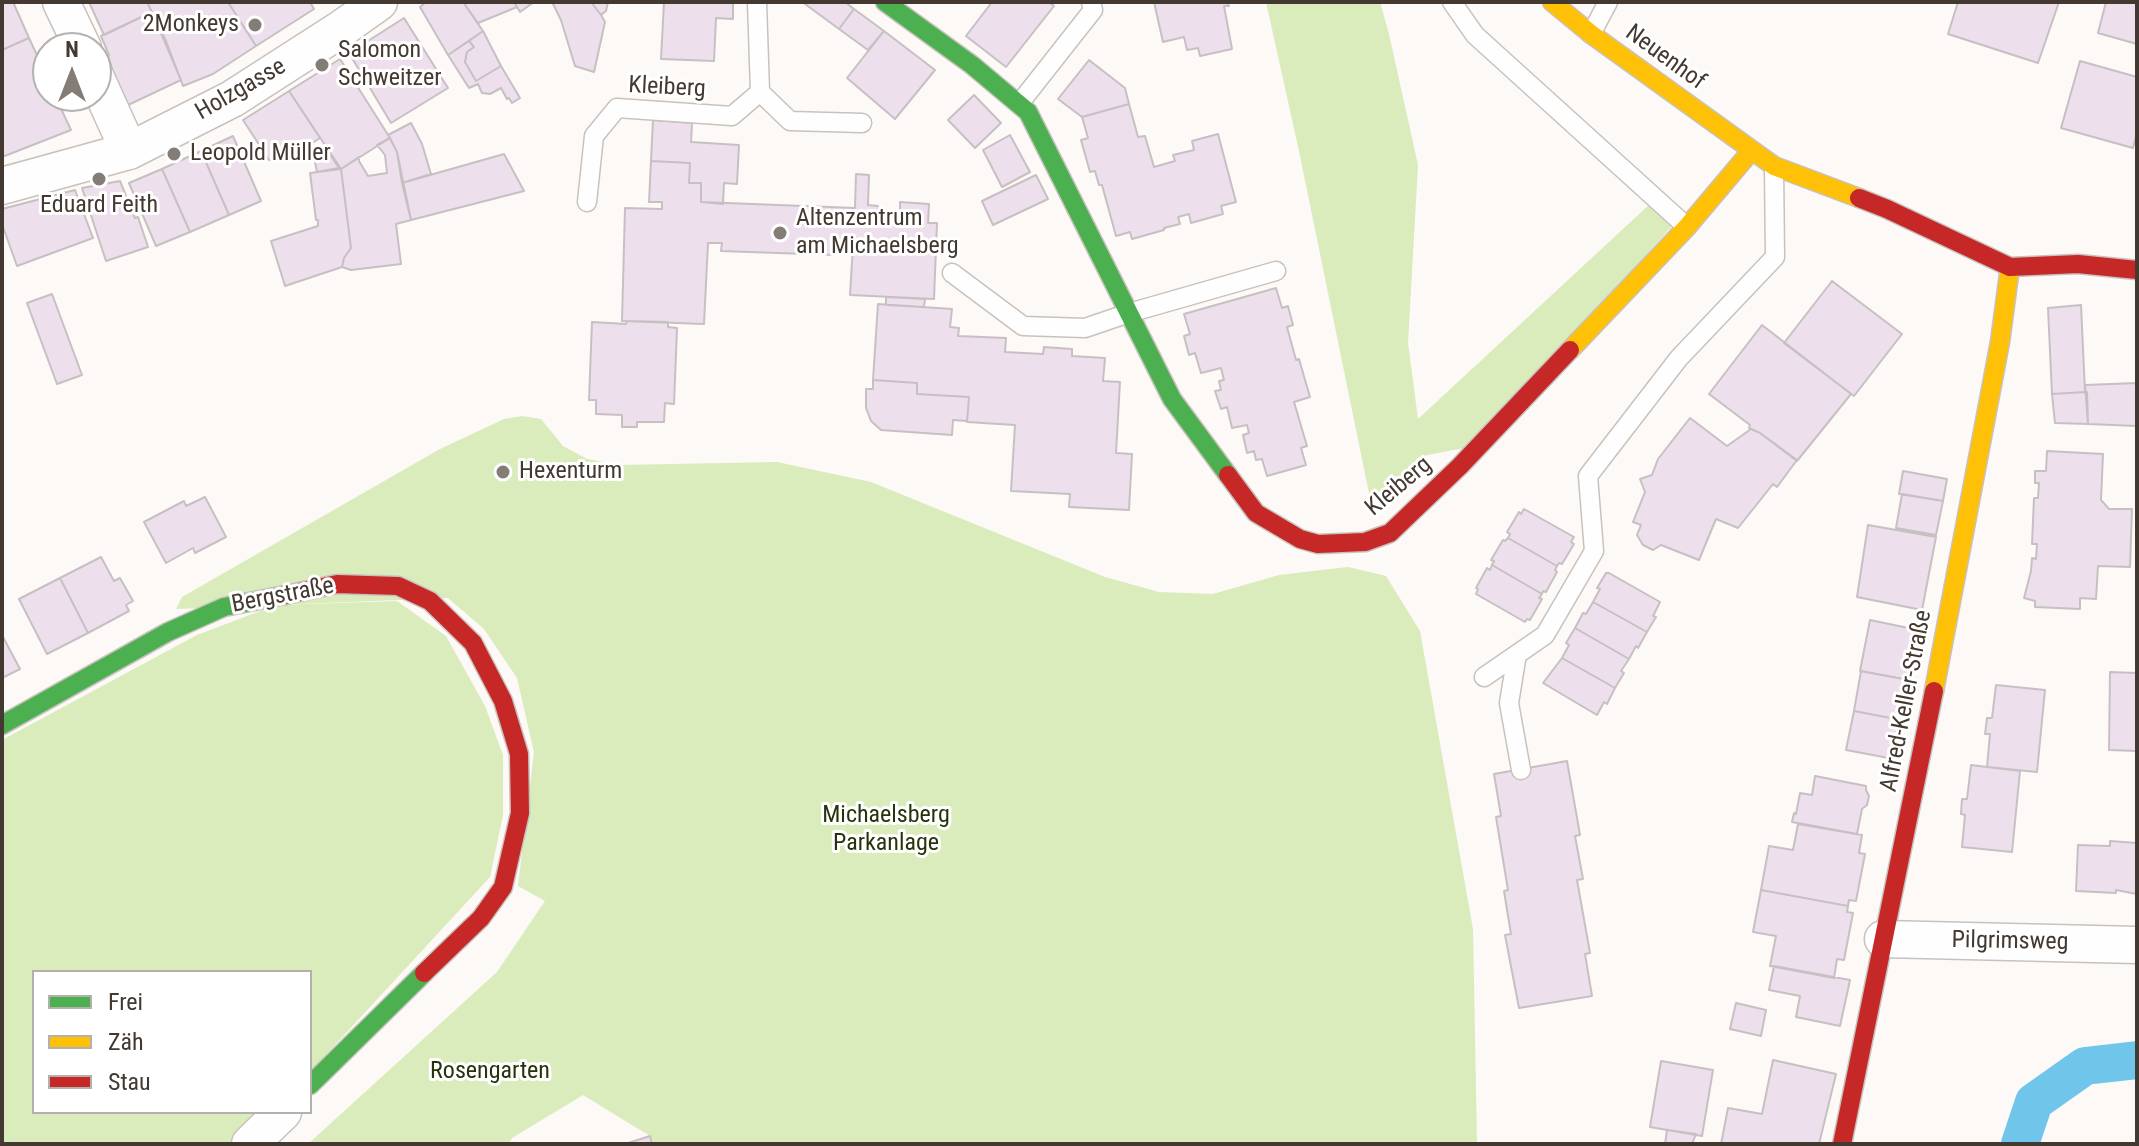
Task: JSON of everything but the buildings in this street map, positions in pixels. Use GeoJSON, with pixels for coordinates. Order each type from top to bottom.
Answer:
{"type":"FeatureCollection","features":[{"type":"Feature","properties":{"kind":"street"},"geometry":{"type":"LineString","coordinates":[[61,2],[75,32]]}},
{"type":"Feature","properties":{"kind":"street","name":"Holzgasse"},"geometry":{"type":"LineString","coordinates":[[2,186],[129,151],[232,99],[379,2]]}},
{"type":"Feature","properties":{"kind":"street","name":"Kleiberg"},"geometry":{"type":"LineString","coordinates":[[885,2],[972,65],[1028,112],[1172,399],[1256,513],[1300,539],[1318,544],[1365,542],[1390,533],[1460,466],[1687,227],[1752,150]]}},
{"type":"Feature","properties":{"kind":"street","name":"Neuenhof"},"geometry":{"type":"LineString","coordinates":[[1552,2],[1591,34],[1752,150]]}},
{"type":"Feature","properties":{"kind":"street"},"geometry":{"type":"LineString","coordinates":[[111,112],[129,151]]}},
{"type":"Feature","properties":{"kind":"street"},"geometry":{"type":"LineString","coordinates":[[1752,150],[1774,166],[1887,209],[2010,267],[2078,264],[2134,266]]}},
{"type":"Feature","properties":{"kind":"street","name":"Alfred-Keller-Straße"},"geometry":{"type":"LineString","coordinates":[[1842,1144],[1960,556],[2000,342],[2010,267]]}},
{"type":"Feature","properties":{"kind":"street","name":"Bergstraße"},"geometry":{"type":"LineString","coordinates":[[2,725],[168,632],[224,607],[337,584],[398,586],[430,601],[473,643],[503,701],[519,754],[520,813],[503,887],[481,918],[312,1083]]}},
{"type":"Feature","properties":{"kind":"street","name":"Pilgrimsweg"},"geometry":{"type":"LineString","coordinates":[[1883,939],[2137,945]]}},
{"type":"Feature","properties":{"kind":"street"},"geometry":{"type":"LineString","coordinates":[[250,1144],[281,1114]]}},
{"type":"Feature","properties":{"kind":"lane"},"geometry":{"type":"LineString","coordinates":[[757,2],[760,92],[790,121],[862,123]]}},
{"type":"Feature","properties":{"kind":"lane"},"geometry":{"type":"LineString","coordinates":[[1019,104],[1093,10],[1091,2]]}},
{"type":"Feature","properties":{"kind":"lane"},"geometry":{"type":"LineString","coordinates":[[1452,2],[1475,35],[1687,227]]}},
{"type":"Feature","properties":{"kind":"lane"},"geometry":{"type":"LineString","coordinates":[[1591,34],[1608,2]]}},
{"type":"Feature","properties":{"kind":"lane","name":"Kleiberg"},"geometry":{"type":"LineString","coordinates":[[587,202],[594,136],[617,108],[732,116],[760,92]]}},
{"type":"Feature","properties":{"kind":"lane"},"geometry":{"type":"LineString","coordinates":[[1484,677],[1545,635],[1594,551],[1588,476],[1679,358],[1775,257],[1774,166]]}},
{"type":"Feature","properties":{"kind":"lane"},"geometry":{"type":"LineString","coordinates":[[952,273],[1023,326],[1085,328],[1276,271]]}},
{"type":"Feature","properties":{"kind":"lane"},"geometry":{"type":"LineString","coordinates":[[1517,654],[1509,703],[1521,770]]}},
{"type":"Feature","properties":{"kind":"green space"},"geometry":{"type":"Polygon","coordinates":[[[1266,2],[1380,2],[1418,165],[1408,343],[1418,419],[1650,204],[1674,224],[1470,447],[1427,455],[1371,503],[1299,151],[1266,2]]]}},
{"type":"Feature","properties":{"kind":"green space","name":"Michaelsberg Parkanlage"},"geometry":{"type":"Polygon","coordinates":[[[522,416],[541,419],[563,446],[587,459],[620,465],[777,462],[871,482],[1105,577],[1159,592],[1213,594],[1279,575],[1348,567],[1386,576],[1420,631],[1473,929],[1477,1144],[652,1144],[650,1136],[583,1095],[512,1138],[509,1144],[308,1144],[497,972],[545,901],[518,886],[534,752],[517,678],[484,629],[448,598],[176,609],[182,597],[440,449],[504,419],[522,416]]]}},
{"type":"Feature","properties":{"kind":"green space"},"geometry":{"type":"Polygon","coordinates":[[[397,601],[446,636],[485,706],[503,755],[503,815],[490,877],[312,1070],[312,970],[32,970],[32,1114],[267,1114],[235,1144],[2,1144],[2,740],[197,635],[276,605],[397,601]]]}},
{"type":"Feature","properties":{"kind":"waterway"},"geometry":{"type":"LineString","coordinates":[[2020,1144],[2034,1102],[2085,1066],[2137,1060]]}},
{"type":"Feature","properties":{"kind":"traffic: fast"},"geometry":{"type":"LineString","coordinates":[[885,2],[972,65],[1028,112],[1172,399],[1228,475]]}},
{"type":"Feature","properties":{"kind":"traffic: fast"},"geometry":{"type":"LineString","coordinates":[[2,725],[168,632],[224,607],[285,595]]}},
{"type":"Feature","properties":{"kind":"traffic: fast"},"geometry":{"type":"LineString","coordinates":[[312,1083],[424,973]]}},
{"type":"Feature","properties":{"kind":"traffic: slow"},"geometry":{"type":"LineString","coordinates":[[1552,2],[1591,34],[1774,166],[1859,198]]}},
{"type":"Feature","properties":{"kind":"traffic: slow"},"geometry":{"type":"LineString","coordinates":[[1570,350],[1687,227],[1752,150]]}},
{"type":"Feature","properties":{"kind":"traffic: slow"},"geometry":{"type":"LineString","coordinates":[[1934,691],[2000,342],[2010,267]]}},
{"type":"Feature","properties":{"kind":"traffic: jam"},"geometry":{"type":"LineString","coordinates":[[1859,198],[2010,267],[2078,264],[2137,270]]}},
{"type":"Feature","properties":{"kind":"traffic: jam"},"geometry":{"type":"LineString","coordinates":[[1228,475],[1256,513],[1300,539],[1318,544],[1365,542],[1390,533],[1460,466],[1570,350]]}},
{"type":"Feature","properties":{"kind":"traffic: jam"},"geometry":{"type":"LineString","coordinates":[[285,595],[337,584],[398,586],[430,601],[473,643],[503,701],[519,754],[520,813],[503,887],[481,918],[424,973]]}},
{"type":"Feature","properties":{"kind":"traffic: jam"},"geometry":{"type":"LineString","coordinates":[[1842,1144],[1934,691]]}},
{"type":"Feature","properties":{"kind":"place","name":"2Monkeys"},"geometry":{"type":"Point","coordinates":[255,25]}},
{"type":"Feature","properties":{"kind":"place","name":"Salomon Schweitzer"},"geometry":{"type":"Point","coordinates":[322,65]}},
{"type":"Feature","properties":{"kind":"place","name":"Leopold Müller"},"geometry":{"type":"Point","coordinates":[174,154]}},
{"type":"Feature","properties":{"kind":"place","name":"Eduard Feith"},"geometry":{"type":"Point","coordinates":[99,179]}},
{"type":"Feature","properties":{"kind":"place","name":"Altenzentrum am Michaelsberg"},"geometry":{"type":"Point","coordinates":[780,233]}},
{"type":"Feature","properties":{"kind":"place","name":"Hexenturm"},"geometry":{"type":"Point","coordinates":[503,472]}},
{"type":"Feature","properties":{"kind":"park label","name":"Rosengarten"},"geometry":{"type":"Point","coordinates":[490,1072]}}]}
